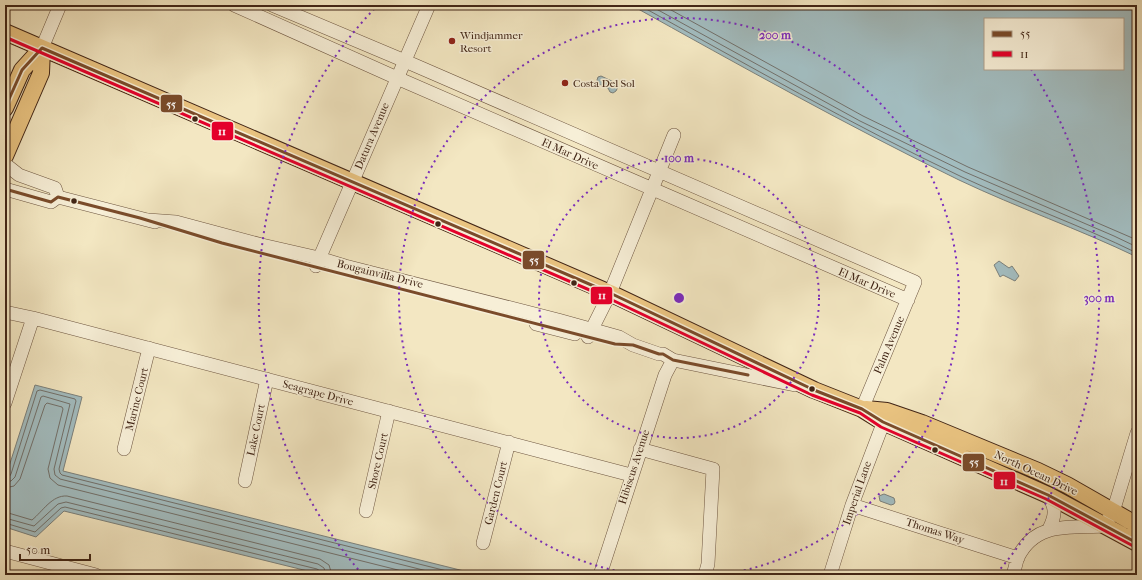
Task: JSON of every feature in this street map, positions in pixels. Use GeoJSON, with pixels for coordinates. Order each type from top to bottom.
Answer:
{"type":"FeatureCollection","features":[{"type":"Feature","properties":{"kind":"main road","name":"North Ocean Drive"},"geometry":{"type":"LineString","coordinates":[[5,32],[610,293],[814,390],[885,417],[942,431],[1038,471],[1067,485],[1137,525]]}},
{"type":"Feature","properties":{"kind":"main road"},"geometry":{"type":"LineString","coordinates":[[5,108],[22,70],[42,48]]}},
{"type":"Feature","properties":{"kind":"main road"},"geometry":{"type":"LineString","coordinates":[[5,156],[41,73],[42,48]]}},
{"type":"Feature","properties":{"kind":"main road","name":"North Ocean Drive"},"geometry":{"type":"LineString","coordinates":[[885,417],[1048,495],[1137,543]]}},
{"type":"Feature","properties":{"kind":"street"},"geometry":{"type":"LineString","coordinates":[[42,48],[60,5]]}},
{"type":"Feature","properties":{"kind":"street","name":"El Mar Drive"},"geometry":{"type":"LineString","coordinates":[[234,5],[397,78],[908,300]]}},
{"type":"Feature","properties":{"kind":"street","name":"El Mar Drive"},"geometry":{"type":"LineString","coordinates":[[272,5],[405,60],[915,282]]}},
{"type":"Feature","properties":{"kind":"street","name":"Datura Avenue"},"geometry":{"type":"LineString","coordinates":[[318,262],[429,5]]}},
{"type":"Feature","properties":{"kind":"street"},"geometry":{"type":"LineString","coordinates":[[590,334],[610,293],[674,135]]}},
{"type":"Feature","properties":{"kind":"street","name":"Bougainvilla Drive"},"geometry":{"type":"LineString","coordinates":[[5,164],[19,175],[55,188],[58,197],[148,220],[222,243],[318,262],[567,323],[590,334]]}},
{"type":"Feature","properties":{"kind":"street"},"geometry":{"type":"LineString","coordinates":[[5,189],[51,202],[58,197]]}},
{"type":"Feature","properties":{"kind":"street","name":"Bougainvilla Drive"},"geometry":{"type":"LineString","coordinates":[[318,262],[590,334],[619,337],[633,345],[663,354],[673,360],[814,390]]}},
{"type":"Feature","properties":{"kind":"street","name":"Palm Avenue"},"geometry":{"type":"LineString","coordinates":[[862,409],[915,282]]}},
{"type":"Feature","properties":{"kind":"street"},"geometry":{"type":"LineString","coordinates":[[567,323],[580,320],[601,310]]}},
{"type":"Feature","properties":{"kind":"street","name":"Seagrape Drive"},"geometry":{"type":"LineString","coordinates":[[5,312],[149,348],[631,475]]}},
{"type":"Feature","properties":{"kind":"street"},"geometry":{"type":"LineString","coordinates":[[5,403],[33,318]]}},
{"type":"Feature","properties":{"kind":"street","name":"Marine Court"},"geometry":{"type":"LineString","coordinates":[[124,449],[149,348]]}},
{"type":"Feature","properties":{"kind":"street","name":"Hibiscus Avenue"},"geometry":{"type":"LineString","coordinates":[[600,575],[664,375],[673,360]]}},
{"type":"Feature","properties":{"kind":"street","name":"Lake Court"},"geometry":{"type":"LineString","coordinates":[[245,481],[267,379]]}},
{"type":"Feature","properties":{"kind":"street","name":"Shore Court"},"geometry":{"type":"LineString","coordinates":[[366,511],[389,411]]}},
{"type":"Feature","properties":{"kind":"street","name":"Imperial Lane"},"geometry":{"type":"LineString","coordinates":[[830,575],[852,505],[885,417]]}},
{"type":"Feature","properties":{"kind":"street"},"geometry":{"type":"LineString","coordinates":[[1013,575],[1018,558],[1026,544],[1050,529],[1104,526],[1113,512],[1137,433]]}},
{"type":"Feature","properties":{"kind":"street","name":"Garden Court"},"geometry":{"type":"LineString","coordinates":[[483,543],[509,442]]}},
{"type":"Feature","properties":{"kind":"street"},"geometry":{"type":"LineString","coordinates":[[640,449],[713,469],[708,564],[705,575]]}},
{"type":"Feature","properties":{"kind":"street"},"geometry":{"type":"LineString","coordinates":[[1048,495],[1055,510],[1050,529]]}},
{"type":"Feature","properties":{"kind":"street","name":"Thomas Way"},"geometry":{"type":"LineString","coordinates":[[852,505],[1018,558]]}},
{"type":"Feature","properties":{"kind":"street"},"geometry":{"type":"LineString","coordinates":[[5,551],[63,571],[96,575]]}},
{"type":"Feature","properties":{"kind":"water"},"geometry":{"type":"Polygon","coordinates":[[[631,5],[1137,5],[1137,257],[959,180],[835,117],[631,5]]]}},
{"type":"Feature","properties":{"kind":"water"},"geometry":{"type":"Polygon","coordinates":[[[601,76],[616,83],[618,87],[616,91],[613,93],[610,92],[608,88],[598,84],[598,77],[601,76]]]}},
{"type":"Feature","properties":{"kind":"water"},"geometry":{"type":"Polygon","coordinates":[[[999,261],[1009,268],[1012,266],[1019,276],[1015,281],[1003,275],[1000,277],[994,265],[999,261]]]}},
{"type":"Feature","properties":{"kind":"water"},"geometry":{"type":"Polygon","coordinates":[[[35,385],[82,397],[63,471],[480,575],[324,575],[64,511],[36,537],[5,527],[5,479],[35,385]]]}},
{"type":"Feature","properties":{"kind":"water"},"geometry":{"type":"Polygon","coordinates":[[[884,494],[894,498],[894,504],[891,505],[880,501],[879,496],[884,494]]]}},
{"type":"Feature","properties":{"kind":"transit line","name":"11"},"geometry":{"type":"LineString","coordinates":[[5,37],[608,298],[812,395],[860,413],[881,427],[1046,499],[1135,547]]}},
{"type":"Feature","properties":{"kind":"transit line","name":"55"},"geometry":{"type":"LineString","coordinates":[[5,108],[22,70],[42,48],[610,293],[814,390],[862,409],[883,422],[1048,495],[1137,543]]}},
{"type":"Feature","properties":{"kind":"transit line","name":"55"},"geometry":{"type":"LineString","coordinates":[[5,189],[51,202],[58,197],[140,218],[222,243],[615,344],[633,345],[663,354],[673,360],[748,375]]}},
{"type":"Feature","properties":{"kind":"place","name":"Windjammer Resort"},"geometry":{"type":"Point","coordinates":[452,41]}},
{"type":"Feature","properties":{"kind":"place","name":"Costa Del Sol"},"geometry":{"type":"Point","coordinates":[565,83]}}]}
